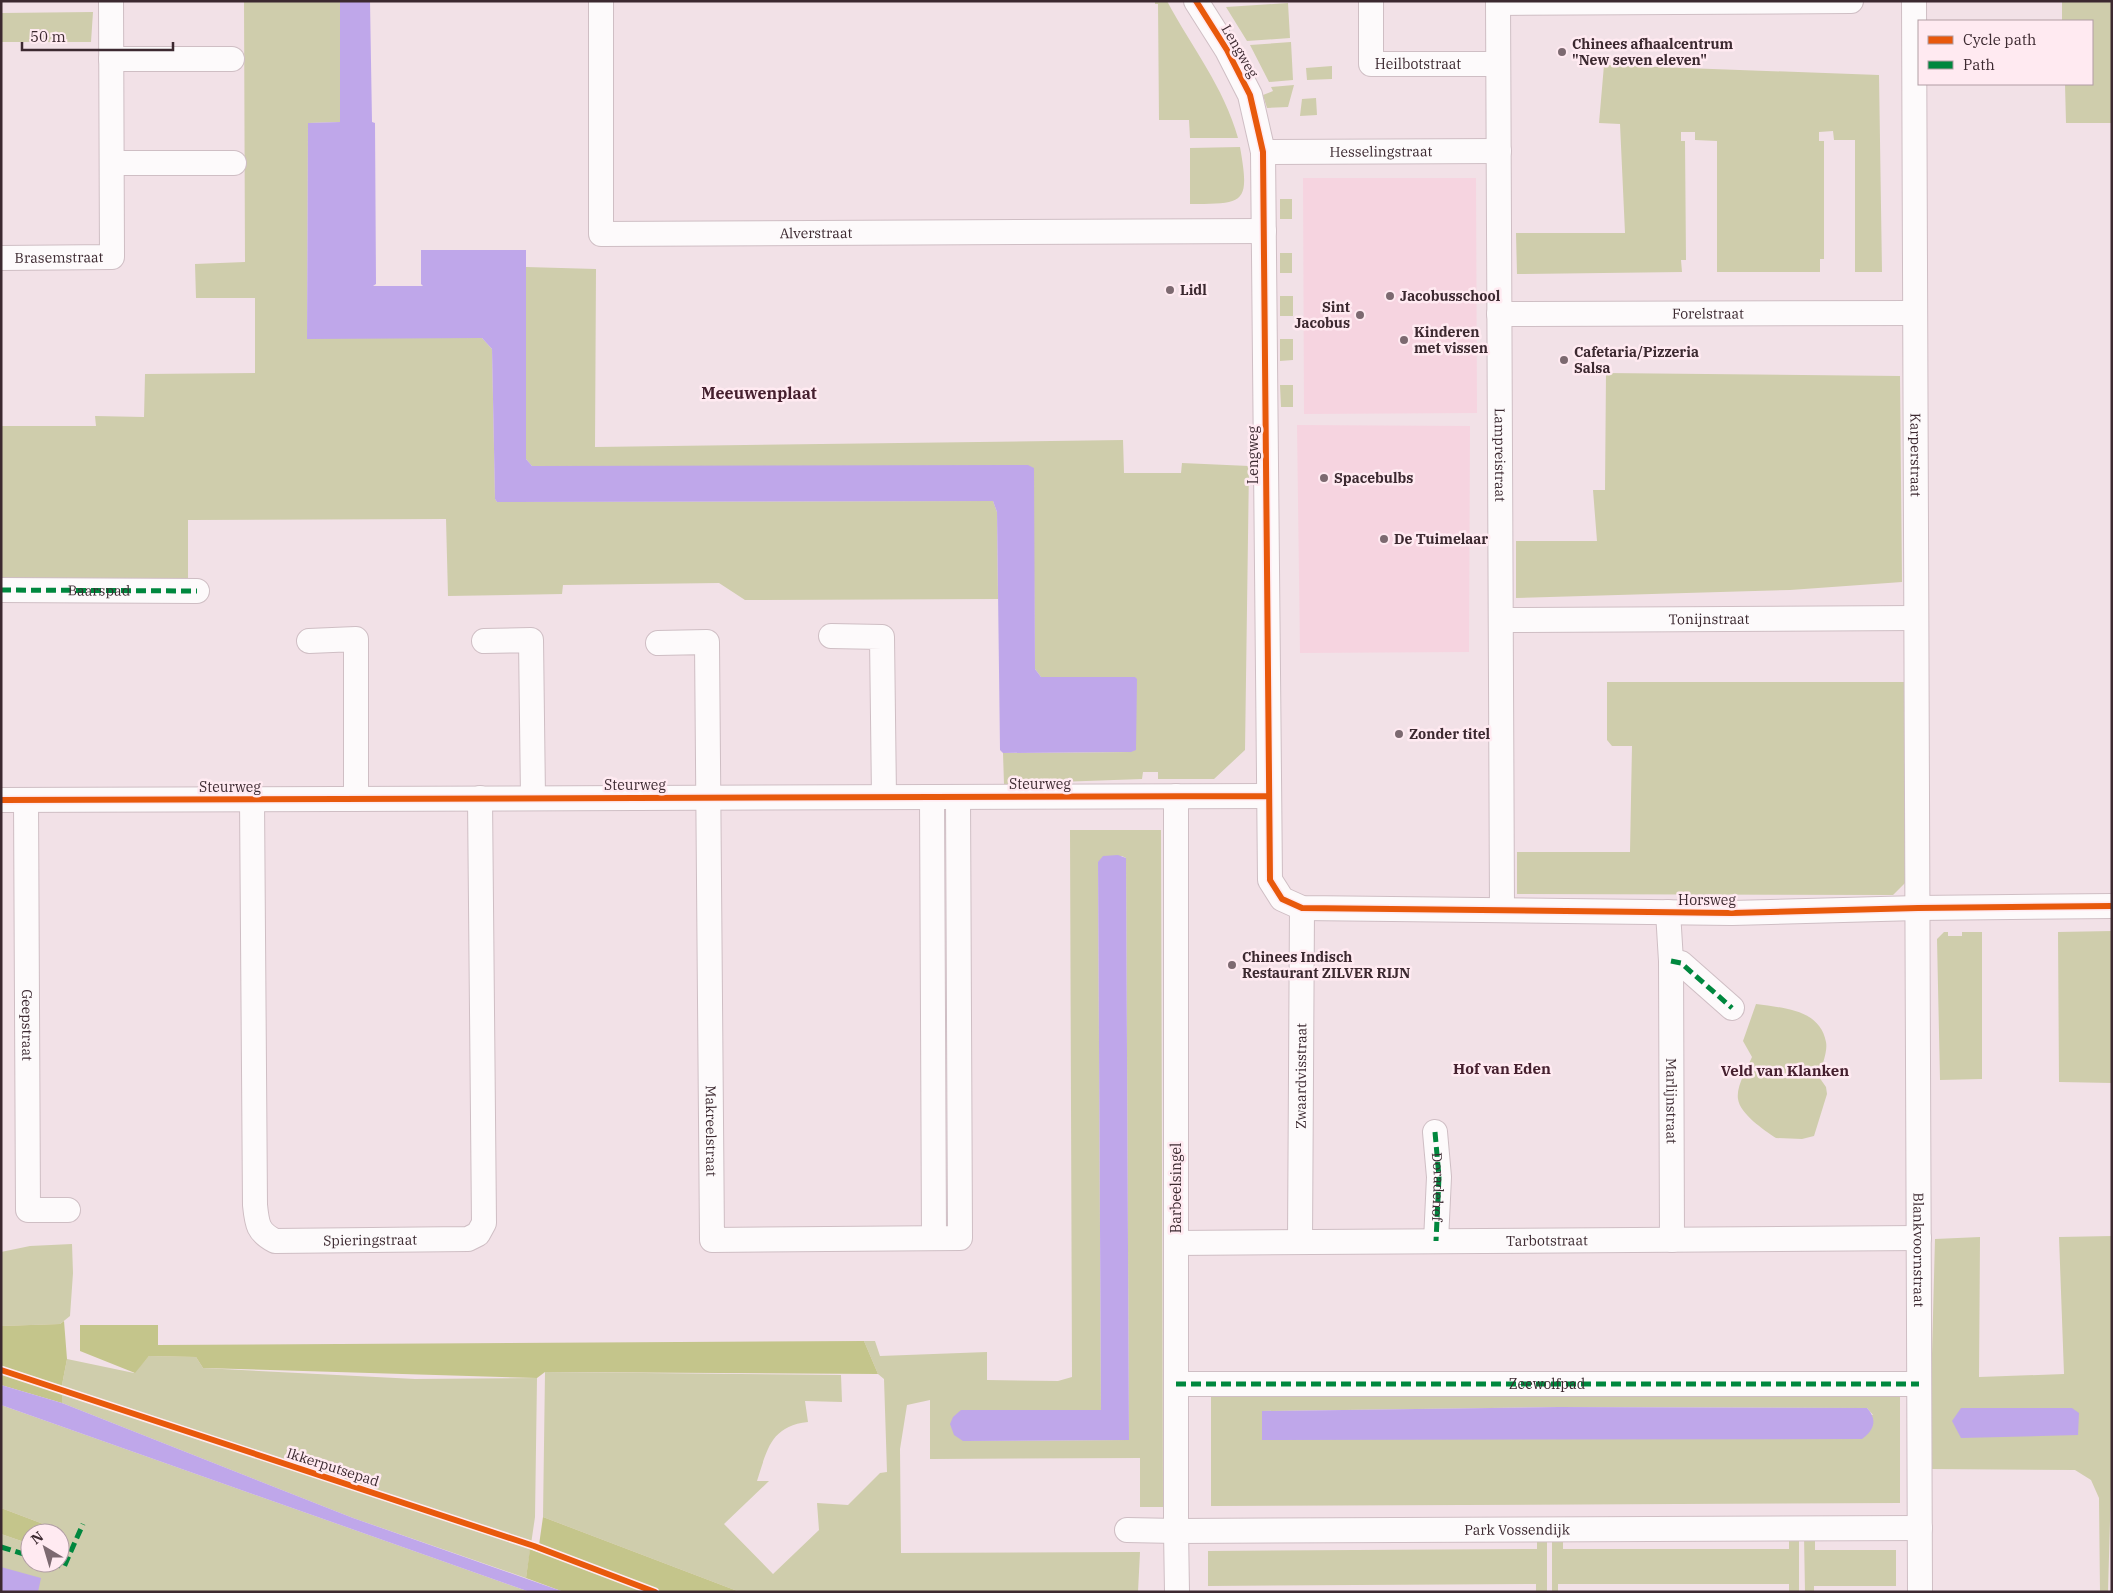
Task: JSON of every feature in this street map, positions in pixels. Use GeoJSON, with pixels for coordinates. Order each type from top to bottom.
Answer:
{"type":"FeatureCollection","features":[{"type":"Feature","properties":{"kind":"street","name":"Brasemstraat"},"geometry":{"type":"LineString","coordinates":[[1,258],[112,257],[110,1]]}},
{"type":"Feature","properties":{"kind":"street","name":"Alverstraat"},"geometry":{"type":"LineString","coordinates":[[600,1],[601,234],[1264,231]]}},
{"type":"Feature","properties":{"kind":"street","name":"Lengweg"},"geometry":{"type":"LineString","coordinates":[[1196,1],[1227,50],[1250,95],[1263,152],[1270,880],[1282,899],[1302,908]]}},
{"type":"Feature","properties":{"kind":"street","name":"Heilbotstraat"},"geometry":{"type":"LineString","coordinates":[[1371,1],[1371,64],[1498,64]]}},
{"type":"Feature","properties":{"kind":"street"},"geometry":{"type":"LineString","coordinates":[[1498,2],[1851,1]]}},
{"type":"Feature","properties":{"kind":"street","name":"Karperstraat"},"geometry":{"type":"LineString","coordinates":[[1914,1],[1918,908]]}},
{"type":"Feature","properties":{"kind":"street","name":"Lampreistraat"},"geometry":{"type":"LineString","coordinates":[[1498,2],[1502,909]]}},
{"type":"Feature","properties":{"kind":"street"},"geometry":{"type":"LineString","coordinates":[[111,60],[232,59]]}},
{"type":"Feature","properties":{"kind":"street","name":"Hesselingstraat"},"geometry":{"type":"LineString","coordinates":[[1263,152],[1499,151]]}},
{"type":"Feature","properties":{"kind":"street"},"geometry":{"type":"LineString","coordinates":[[112,162],[234,163]]}},
{"type":"Feature","properties":{"kind":"street","name":"Forelstraat"},"geometry":{"type":"LineString","coordinates":[[1499,314],[1915,312]]}},
{"type":"Feature","properties":{"kind":"street","name":"Baarspad"},"geometry":{"type":"LineString","coordinates":[[1,590],[197,591]]}},
{"type":"Feature","properties":{"kind":"street","name":"Tonijnstraat"},"geometry":{"type":"LineString","coordinates":[[1501,620],[1916,618]]}},
{"type":"Feature","properties":{"kind":"street"},"geometry":{"type":"LineString","coordinates":[[831,636],[882,637],[884,797]]}},
{"type":"Feature","properties":{"kind":"street"},"geometry":{"type":"LineString","coordinates":[[309,641],[356,639],[356,799]]}},
{"type":"Feature","properties":{"kind":"street"},"geometry":{"type":"LineString","coordinates":[[484,641],[531,640],[534,798]]}},
{"type":"Feature","properties":{"kind":"street"},"geometry":{"type":"LineString","coordinates":[[658,643],[707,642],[707,798]]}},
{"type":"Feature","properties":{"kind":"street","name":"Barbeelsingel"},"geometry":{"type":"LineString","coordinates":[[1176,796],[1176,1530]]}},
{"type":"Feature","properties":{"kind":"street","name":"Steurweg"},"geometry":{"type":"LineString","coordinates":[[1,800],[1268,796]]}},
{"type":"Feature","properties":{"kind":"street"},"geometry":{"type":"LineString","coordinates":[[932,797],[934,1238]]}},
{"type":"Feature","properties":{"kind":"street","name":"Makreelstraat"},"geometry":{"type":"LineString","coordinates":[[707,798],[712,1240],[960,1238],[958,797]]}},
{"type":"Feature","properties":{"kind":"street","name":"Spieringstraat"},"geometry":{"type":"LineString","coordinates":[[252,799],[255,1205],[256,1221],[262,1234],[275,1241],[468,1239],[478,1234],[484,1223],[480,798]]}},
{"type":"Feature","properties":{"kind":"street","name":"Geepstraat"},"geometry":{"type":"LineString","coordinates":[[26,800],[28,1210],[68,1210]]}},
{"type":"Feature","properties":{"kind":"street","name":"Horsweg"},"geometry":{"type":"LineString","coordinates":[[1302,908],[1732,913],[1918,908],[2112,906]]}},
{"type":"Feature","properties":{"kind":"street","name":"Zwaardvisstraat"},"geometry":{"type":"LineString","coordinates":[[1300,1242],[1302,908]]}},
{"type":"Feature","properties":{"kind":"street","name":"Blankvoornstraat"},"geometry":{"type":"LineString","coordinates":[[1918,908],[1920,1592]]}},
{"type":"Feature","properties":{"kind":"street","name":"Marlijnstraat"},"geometry":{"type":"LineString","coordinates":[[1668,912],[1671,961],[1672,1240]]}},
{"type":"Feature","properties":{"kind":"street"},"geometry":{"type":"LineString","coordinates":[[1671,961],[1681,963],[1732,1008]]}},
{"type":"Feature","properties":{"kind":"street","name":"Doradehof"},"geometry":{"type":"LineString","coordinates":[[1435,1132],[1439,1178],[1436,1242]]}},
{"type":"Feature","properties":{"kind":"street","name":"Tarbotstraat"},"geometry":{"type":"LineString","coordinates":[[1176,1243],[1919,1238]]}},
{"type":"Feature","properties":{"kind":"street","name":"Zeewolfpad"},"geometry":{"type":"LineString","coordinates":[[1176,1384],[1919,1384]]}},
{"type":"Feature","properties":{"kind":"street","name":"Park Vossendijk"},"geometry":{"type":"LineString","coordinates":[[1176,1530],[1920,1528]]}},
{"type":"Feature","properties":{"kind":"street"},"geometry":{"type":"LineString","coordinates":[[1127,1530],[1176,1530],[1177,1592]]}},
{"type":"Feature","properties":{"kind":"shaded area"},"geometry":{"type":"Polygon","coordinates":[[[244,1],[340,1],[340,122],[308,123],[307,338],[482,338],[492,349],[495,499],[497,502],[993,501],[997,512],[998,599],[745,600],[719,583],[563,585],[562,594],[448,596],[446,519],[188,520],[188,582],[1,584],[2,426],[96,426],[95,416],[144,417],[145,374],[255,373],[255,298],[196,298],[195,264],[245,262],[244,1]]]}},
{"type":"Feature","properties":{"kind":"shaded area"},"geometry":{"type":"Polygon","coordinates":[[[340,1],[370,1],[372,122],[375,123],[376,284],[373,286],[423,286],[421,284],[421,250],[526,250],[526,459],[532,466],[1028,465],[1034,468],[1035,669],[1041,677],[1135,677],[1137,679],[1136,750],[1131,752],[1003,753],[1000,750],[997,512],[993,501],[497,502],[495,499],[492,349],[482,338],[307,339],[308,123],[340,122],[340,1]]]}},
{"type":"Feature","properties":{"kind":"shaded area"},"geometry":{"type":"Polygon","coordinates":[[[1155,1],[1167,1],[1225,102],[1238,138],[1190,138],[1189,120],[1159,120],[1158,4],[1155,4],[1155,1]]]}},
{"type":"Feature","properties":{"kind":"shaded area"},"geometry":{"type":"Polygon","coordinates":[[[2062,1],[2112,1],[2112,123],[2066,123],[2065,85],[2093,85],[2093,20],[2062,20],[2062,1]]]}},
{"type":"Feature","properties":{"kind":"shaded area"},"geometry":{"type":"Polygon","coordinates":[[[1288,3],[1290,38],[1247,41],[1226,7],[1288,3]]]}},
{"type":"Feature","properties":{"kind":"shaded area"},"geometry":{"type":"Polygon","coordinates":[[[93,12],[91,42],[1,42],[1,13],[93,12]]]}},
{"type":"Feature","properties":{"kind":"shaded area"},"geometry":{"type":"Polygon","coordinates":[[[1291,42],[1293,80],[1269,82],[1250,45],[1291,42]]]}},
{"type":"Feature","properties":{"kind":"shaded area"},"geometry":{"type":"Polygon","coordinates":[[[1604,65],[1879,75],[1882,272],[1855,272],[1855,140],[1834,140],[1833,131],[1819,132],[1819,141],[1824,141],[1824,259],[1820,259],[1820,272],[1717,272],[1717,141],[1695,140],[1695,132],[1681,132],[1681,141],[1685,141],[1686,260],[1681,260],[1682,272],[1517,274],[1516,233],[1625,233],[1620,124],[1599,123],[1604,65]]]}},
{"type":"Feature","properties":{"kind":"shaded area"},"geometry":{"type":"Polygon","coordinates":[[[1332,66],[1332,79],[1307,80],[1306,68],[1332,66]]]}},
{"type":"Feature","properties":{"kind":"shaded area"},"geometry":{"type":"Polygon","coordinates":[[[1294,85],[1288,107],[1267,108],[1263,95],[1273,91],[1271,87],[1294,85]]]}},
{"type":"Feature","properties":{"kind":"shaded area"},"geometry":{"type":"Polygon","coordinates":[[[1316,98],[1317,115],[1300,116],[1302,99],[1316,98]]]}},
{"type":"Feature","properties":{"kind":"shaded area"},"geometry":{"type":"Polygon","coordinates":[[[1240,147],[1244,180],[1243,190],[1239,197],[1233,201],[1222,203],[1190,204],[1190,148],[1240,147]]]}},
{"type":"Feature","properties":{"kind":"shaded area","name":"Jacobusschool"},"geometry":{"type":"Polygon","coordinates":[[[1303,178],[1476,178],[1477,413],[1304,414],[1303,178]]]}},
{"type":"Feature","properties":{"kind":"shaded area"},"geometry":{"type":"Polygon","coordinates":[[[1280,199],[1292,199],[1292,219],[1280,219],[1280,199]]]}},
{"type":"Feature","properties":{"kind":"shaded area"},"geometry":{"type":"Polygon","coordinates":[[[1280,253],[1292,253],[1292,273],[1280,273],[1280,253]]]}},
{"type":"Feature","properties":{"kind":"shaded area"},"geometry":{"type":"Polygon","coordinates":[[[526,267],[596,269],[595,447],[1123,440],[1124,473],[1181,473],[1182,463],[1249,466],[1245,750],[1214,779],[1158,779],[1158,772],[1143,772],[1142,779],[1004,784],[1003,753],[1131,752],[1135,677],[1041,677],[1035,669],[1033,468],[532,466],[526,459],[526,267]]]}},
{"type":"Feature","properties":{"kind":"shaded area"},"geometry":{"type":"Polygon","coordinates":[[[1280,296],[1293,296],[1293,316],[1280,316],[1280,296]]]}},
{"type":"Feature","properties":{"kind":"shaded area"},"geometry":{"type":"Polygon","coordinates":[[[1280,339],[1293,339],[1293,360],[1280,361],[1280,339]]]}},
{"type":"Feature","properties":{"kind":"shaded area"},"geometry":{"type":"Polygon","coordinates":[[[1606,373],[1900,376],[1902,582],[1790,590],[1516,598],[1516,541],[1597,541],[1593,490],[1605,490],[1606,373]]]}},
{"type":"Feature","properties":{"kind":"shaded area"},"geometry":{"type":"Polygon","coordinates":[[[1280,385],[1293,385],[1293,407],[1281,407],[1280,385]]]}},
{"type":"Feature","properties":{"kind":"shaded area","name":"De Tuimelaar"},"geometry":{"type":"Polygon","coordinates":[[[1297,425],[1470,426],[1469,652],[1300,653],[1297,425]]]}},
{"type":"Feature","properties":{"kind":"shaded area"},"geometry":{"type":"Polygon","coordinates":[[[1607,682],[1906,682],[1905,883],[1893,895],[1517,894],[1517,852],[1630,852],[1632,746],[1612,746],[1607,740],[1607,682]]]}},
{"type":"Feature","properties":{"kind":"shaded area"},"geometry":{"type":"Polygon","coordinates":[[[1070,830],[1161,830],[1163,1507],[1140,1507],[1140,1458],[930,1459],[930,1400],[907,1405],[900,1449],[901,1553],[1140,1552],[1138,1592],[740,1592],[543,1517],[545,1372],[841,1375],[842,1402],[805,1401],[808,1422],[795,1424],[785,1429],[772,1442],[757,1481],[769,1481],[724,1524],[773,1574],[819,1530],[817,1503],[848,1505],[880,1473],[887,1472],[884,1379],[878,1374],[864,1341],[875,1341],[880,1356],[987,1352],[987,1380],[1058,1381],[1072,1377],[1070,830]],[[1122,856],[1098,862],[1101,1410],[961,1410],[963,1441],[1129,1440],[1126,858],[1122,856]]]}},
{"type":"Feature","properties":{"kind":"shaded area"},"geometry":{"type":"Polygon","coordinates":[[[1118,855],[1126,858],[1129,1440],[963,1441],[954,1435],[950,1424],[953,1417],[961,1410],[1101,1410],[1098,862],[1103,856],[1118,855]]]}},
{"type":"Feature","properties":{"kind":"shaded area"},"geometry":{"type":"Polygon","coordinates":[[[2112,931],[2112,1083],[2059,1082],[2058,932],[2112,931]]]}},
{"type":"Feature","properties":{"kind":"shaded area"},"geometry":{"type":"Polygon","coordinates":[[[1944,932],[1948,932],[1948,936],[1962,936],[1962,932],[1982,932],[1982,1079],[1940,1080],[1937,939],[1944,932]]]}},
{"type":"Feature","properties":{"kind":"shaded area"},"geometry":{"type":"Polygon","coordinates":[[[1756,1004],[1799,1012],[1816,1023],[1822,1031],[1826,1046],[1819,1077],[1826,1087],[1827,1094],[1814,1136],[1802,1139],[1776,1138],[1753,1121],[1740,1105],[1738,1099],[1739,1089],[1752,1057],[1743,1041],[1756,1004]]]}},
{"type":"Feature","properties":{"kind":"shaded area"},"geometry":{"type":"Polygon","coordinates":[[[2112,1236],[2112,1449],[2108,1592],[2100,1592],[2099,1498],[2091,1480],[2075,1470],[1929,1469],[1935,1239],[1980,1237],[1979,1377],[2064,1374],[2059,1237],[2112,1236]]]}},
{"type":"Feature","properties":{"kind":"shaded area"},"geometry":{"type":"Polygon","coordinates":[[[72,1244],[73,1273],[70,1316],[60,1324],[1,1326],[1,1252],[30,1246],[72,1244]]]}},
{"type":"Feature","properties":{"kind":"shaded area"},"geometry":{"type":"Polygon","coordinates":[[[149,1356],[196,1357],[203,1368],[415,1379],[537,1378],[535,1517],[526,1578],[353,1518],[62,1403],[62,1385],[67,1359],[134,1373],[149,1356]]]}},
{"type":"Feature","properties":{"kind":"shaded area"},"geometry":{"type":"Polygon","coordinates":[[[1,1385],[62,1403],[353,1518],[564,1592],[530,1592],[1,1405],[1,1385]]]}},
{"type":"Feature","properties":{"kind":"shaded area"},"geometry":{"type":"Polygon","coordinates":[[[1900,1388],[1900,1503],[1211,1506],[1211,1392],[1900,1388]],[[1558,1407],[1262,1411],[1262,1440],[1873,1415],[1867,1408],[1558,1407]]]}},
{"type":"Feature","properties":{"kind":"shaded area"},"geometry":{"type":"Polygon","coordinates":[[[1,1405],[530,1592],[1,1592],[1,1534],[20,1541],[20,1573],[70,1573],[70,1523],[41,1523],[1,1508],[1,1405]]]}},
{"type":"Feature","properties":{"kind":"shaded area"},"geometry":{"type":"Polygon","coordinates":[[[1558,1407],[1867,1408],[1873,1417],[1873,1425],[1862,1439],[1262,1440],[1262,1411],[1558,1407]]]}},
{"type":"Feature","properties":{"kind":"shaded area"},"geometry":{"type":"Polygon","coordinates":[[[1961,1408],[2072,1408],[2079,1413],[2078,1435],[1961,1438],[1952,1421],[1961,1408]]]}},
{"type":"Feature","properties":{"kind":"shaded area"},"geometry":{"type":"Polygon","coordinates":[[[1789,1534],[1799,1534],[1799,1592],[1789,1592],[1789,1584],[1558,1584],[1558,1592],[1552,1592],[1552,1536],[1563,1536],[1563,1549],[1789,1549],[1789,1534]]]}},
{"type":"Feature","properties":{"kind":"shaded area"},"geometry":{"type":"Polygon","coordinates":[[[1537,1535],[1547,1535],[1547,1592],[1536,1592],[1536,1584],[1208,1586],[1208,1551],[1537,1549],[1537,1535]]]}},
{"type":"Feature","properties":{"kind":"shaded area"},"geometry":{"type":"Polygon","coordinates":[[[1804,1535],[1815,1535],[1815,1550],[1896,1550],[1896,1586],[1814,1586],[1814,1592],[1805,1592],[1804,1535]]]}},
{"type":"Feature","properties":{"kind":"shaded area"},"geometry":{"type":"Polygon","coordinates":[[[1,1567],[41,1578],[38,1592],[1,1592],[1,1567]]]}},
{"type":"Feature","properties":{"kind":"green space"},"geometry":{"type":"Polygon","coordinates":[[[64,1321],[67,1359],[62,1385],[62,1403],[1,1385],[1,1326],[60,1324],[64,1321]]]}},
{"type":"Feature","properties":{"kind":"green space"},"geometry":{"type":"Polygon","coordinates":[[[80,1325],[158,1325],[158,1345],[864,1341],[878,1374],[545,1372],[537,1378],[203,1368],[196,1357],[149,1356],[135,1373],[80,1351],[80,1325]]]}},
{"type":"Feature","properties":{"kind":"green space"},"geometry":{"type":"Polygon","coordinates":[[[1,1508],[41,1523],[20,1523],[20,1541],[1,1534],[1,1508]]]}},
{"type":"Feature","properties":{"kind":"green space"},"geometry":{"type":"Polygon","coordinates":[[[543,1517],[740,1592],[564,1592],[526,1578],[530,1549],[538,1552],[543,1517]]]}},
{"type":"Feature","properties":{"kind":"marked path"},"geometry":{"type":"LineString","coordinates":[[1,590],[197,591]]}},
{"type":"Feature","properties":{"kind":"marked path"},"geometry":{"type":"LineString","coordinates":[[1671,961],[1681,963],[1732,1008]]}},
{"type":"Feature","properties":{"kind":"marked path"},"geometry":{"type":"LineString","coordinates":[[1435,1132],[1439,1177],[1436,1241]]}},
{"type":"Feature","properties":{"kind":"marked path"},"geometry":{"type":"LineString","coordinates":[[1176,1384],[1919,1384]]}},
{"type":"Feature","properties":{"kind":"marked path"},"geometry":{"type":"LineString","coordinates":[[70,1553],[83,1524]]}},
{"type":"Feature","properties":{"kind":"marked path"},"geometry":{"type":"LineString","coordinates":[[1,1547],[20,1553]]}},
{"type":"Feature","properties":{"kind":"cycle path"},"geometry":{"type":"LineString","coordinates":[[1196,1],[1227,50],[1250,95],[1263,152],[1270,880],[1282,899],[1302,908],[1732,913],[1918,908],[2112,906]]}},
{"type":"Feature","properties":{"kind":"cycle path"},"geometry":{"type":"LineString","coordinates":[[1,800],[1268,796]]}},
{"type":"Feature","properties":{"kind":"cycle path","name":"Ikkerputsepad"},"geometry":{"type":"LineString","coordinates":[[1,1370],[534,1546],[655,1592]]}},
{"type":"Feature","properties":{"kind":"place","name":"Chinees afhaalcentrum \"New seven eleven\""},"geometry":{"type":"Point","coordinates":[1562,52]}},
{"type":"Feature","properties":{"kind":"place","name":"Lidl"},"geometry":{"type":"Point","coordinates":[1170,290]}},
{"type":"Feature","properties":{"kind":"place","name":"Jacobusschool"},"geometry":{"type":"Point","coordinates":[1390,296]}},
{"type":"Feature","properties":{"kind":"place","name":"Sint Jacobus"},"geometry":{"type":"Point","coordinates":[1360,315]}},
{"type":"Feature","properties":{"kind":"place","name":"Kinderen met vissen"},"geometry":{"type":"Point","coordinates":[1404,340]}},
{"type":"Feature","properties":{"kind":"place","name":"Cafetaria/Pizzeria Salsa"},"geometry":{"type":"Point","coordinates":[1564,360]}},
{"type":"Feature","properties":{"kind":"place","name":"Spacebulbs"},"geometry":{"type":"Point","coordinates":[1324,478]}},
{"type":"Feature","properties":{"kind":"place","name":"De Tuimelaar"},"geometry":{"type":"Point","coordinates":[1384,539]}},
{"type":"Feature","properties":{"kind":"place","name":"Zonder titel"},"geometry":{"type":"Point","coordinates":[1399,734]}},
{"type":"Feature","properties":{"kind":"place","name":"Chinees Indisch Restaurant ZILVER RIJN"},"geometry":{"type":"Point","coordinates":[1232,965]}},
{"type":"Feature","properties":{"kind":"district","name":"Meeuwenplaat"},"geometry":{"type":"Point","coordinates":[759,393]}},
{"type":"Feature","properties":{"kind":"district","name":"Hof van Eden"},"geometry":{"type":"Point","coordinates":[1502,1068]}},
{"type":"Feature","properties":{"kind":"district","name":"Veld van Klanken"},"geometry":{"type":"Point","coordinates":[1785,1070]}}]}
